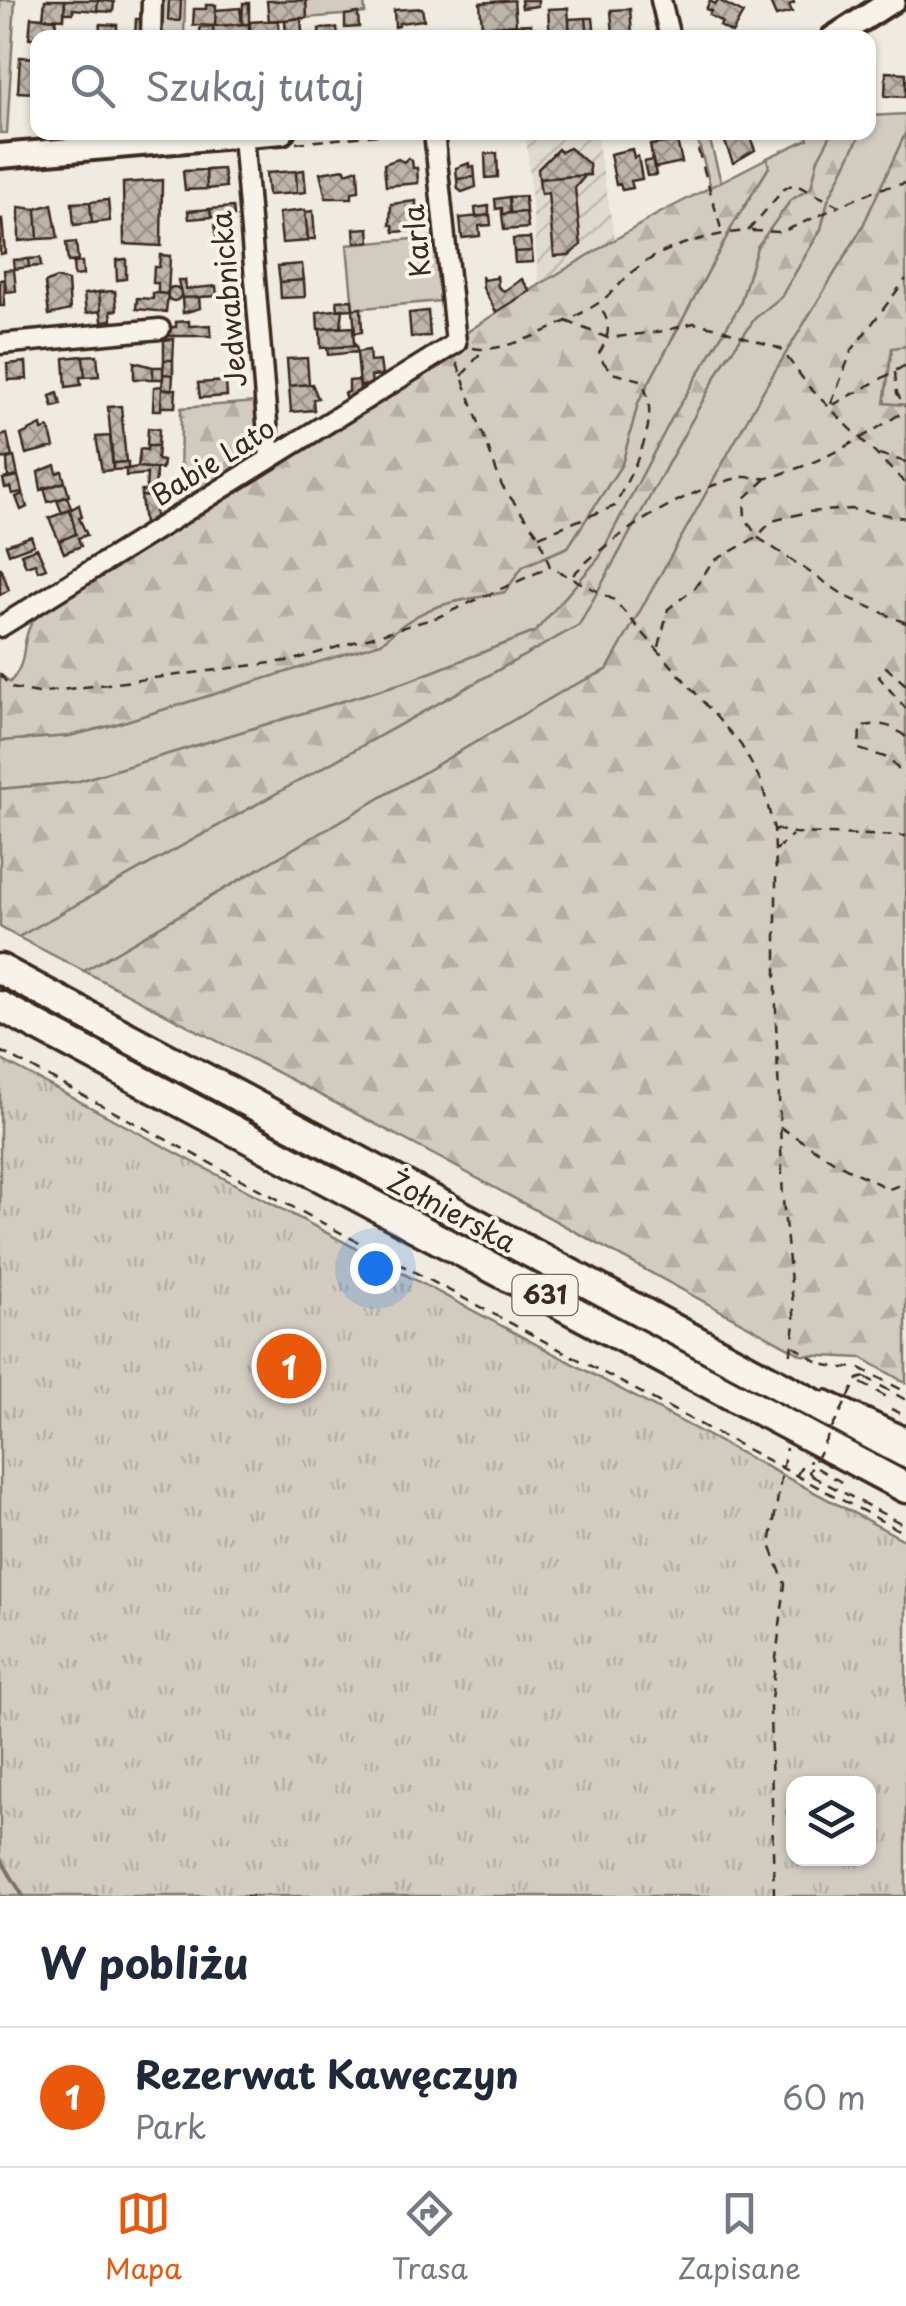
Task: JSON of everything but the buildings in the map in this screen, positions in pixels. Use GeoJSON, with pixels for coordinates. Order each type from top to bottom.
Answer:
{"type":"FeatureCollection","features":[{"type":"Feature","properties":{"kind":"main road","name":"Żołnierska"},"geometry":{"type":"LineString","coordinates":[[0,969],[906,1453]]}},
{"type":"Feature","properties":{"kind":"main road","name":"Żołnierska"},"geometry":{"type":"LineString","coordinates":[[0,1006],[790,1435],[906,1488]]}},
{"type":"Feature","properties":{"kind":"street"},"geometry":{"type":"LineString","coordinates":[[151,30],[152,0]]}},
{"type":"Feature","properties":{"kind":"street"},"geometry":{"type":"LineString","coordinates":[[660,0],[668,30]]}},
{"type":"Feature","properties":{"kind":"street"},"geometry":{"type":"LineString","coordinates":[[846,30],[893,0]]}},
{"type":"Feature","properties":{"kind":"street"},"geometry":{"type":"LineString","coordinates":[[0,156],[133,140]]}},
{"type":"Feature","properties":{"kind":"street","name":"Jedwabnicka"},"geometry":{"type":"LineString","coordinates":[[243,140],[270,458]]}},
{"type":"Feature","properties":{"kind":"street","name":"Karla"},"geometry":{"type":"LineString","coordinates":[[435,140],[456,343]]}},
{"type":"Feature","properties":{"kind":"street"},"geometry":{"type":"LineString","coordinates":[[0,344],[160,328]]}},
{"type":"Feature","properties":{"kind":"street","name":"Babie Lato"},"geometry":{"type":"LineString","coordinates":[[0,627],[456,343]]}},
{"type":"Feature","properties":{"kind":"lane"},"geometry":{"type":"LineString","coordinates":[[704,1346],[906,1433]]}},
{"type":"Feature","properties":{"kind":"path"},"geometry":{"type":"LineString","coordinates":[[695,140],[722,233]]}},
{"type":"Feature","properties":{"kind":"path"},"geometry":{"type":"LineString","coordinates":[[790,1359],[795,1324],[783,1200],[774,829],[761,781],[741,746],[614,600],[550,566],[539,536],[502,486],[455,356],[456,343],[484,350],[512,344],[598,304],[644,263],[672,249],[722,233],[782,232],[879,189],[906,183]]}},
{"type":"Feature","properties":{"kind":"path"},"geometry":{"type":"LineString","coordinates":[[748,231],[784,189],[794,184],[839,206]]}},
{"type":"Feature","properties":{"kind":"path"},"geometry":{"type":"LineString","coordinates":[[830,406],[852,350],[906,279]]}},
{"type":"Feature","properties":{"kind":"path"},"geometry":{"type":"LineString","coordinates":[[539,536],[615,506],[647,436],[651,398],[641,380],[612,373],[598,355],[608,338],[608,318],[598,304]]}},
{"type":"Feature","properties":{"kind":"path"},"geometry":{"type":"LineString","coordinates":[[564,320],[608,338],[694,323],[781,349],[809,387],[906,484]]}},
{"type":"Feature","properties":{"kind":"path"},"geometry":{"type":"LineString","coordinates":[[462,376],[484,350]]}},
{"type":"Feature","properties":{"kind":"path"},"geometry":{"type":"LineString","coordinates":[[830,406],[906,365]]}},
{"type":"Feature","properties":{"kind":"path"},"geometry":{"type":"LineString","coordinates":[[895,372],[906,409],[860,440],[767,478],[744,498],[745,517],[757,536],[847,597],[906,623]]}},
{"type":"Feature","properties":{"kind":"path"},"geometry":{"type":"LineString","coordinates":[[878,454],[906,462]]}},
{"type":"Feature","properties":{"kind":"path"},"geometry":{"type":"LineString","coordinates":[[572,576],[620,532],[740,476],[767,478]]}},
{"type":"Feature","properties":{"kind":"path"},"geometry":{"type":"LineString","coordinates":[[659,648],[668,609],[695,588],[712,562],[757,536],[772,521],[807,512],[851,510],[906,518]]}},
{"type":"Feature","properties":{"kind":"path"},"geometry":{"type":"LineString","coordinates":[[0,674],[11,688],[38,693],[294,660],[438,618],[550,566]]}},
{"type":"Feature","properties":{"kind":"path"},"geometry":{"type":"LineString","coordinates":[[906,686],[886,667],[879,676],[906,710]]}},
{"type":"Feature","properties":{"kind":"path"},"geometry":{"type":"LineString","coordinates":[[906,737],[892,725],[860,727],[860,749],[888,758],[906,778]]}},
{"type":"Feature","properties":{"kind":"path"},"geometry":{"type":"LineString","coordinates":[[774,829],[906,836]]}},
{"type":"Feature","properties":{"kind":"path"},"geometry":{"type":"LineString","coordinates":[[775,851],[794,833]]}},
{"type":"Feature","properties":{"kind":"path"},"geometry":{"type":"LineString","coordinates":[[0,1051],[906,1534]]}},
{"type":"Feature","properties":{"kind":"path"},"geometry":{"type":"LineString","coordinates":[[780,1126],[840,1166],[890,1189],[906,1183]]}},
{"type":"Feature","properties":{"kind":"path"},"geometry":{"type":"LineString","coordinates":[[793,1345],[821,1364],[858,1367],[906,1392]]}},
{"type":"Feature","properties":{"kind":"path"},"geometry":{"type":"LineString","coordinates":[[906,1400],[862,1376],[810,1472],[906,1526]]}},
{"type":"Feature","properties":{"kind":"path"},"geometry":{"type":"LineString","coordinates":[[861,1384],[886,1397]]}},
{"type":"Feature","properties":{"kind":"path"},"geometry":{"type":"LineString","coordinates":[[892,1409],[906,1416]]}},
{"type":"Feature","properties":{"kind":"path"},"geometry":{"type":"LineString","coordinates":[[774,1896],[770,1708],[785,1584],[770,1545],[790,1435]]}},
{"type":"Feature","properties":{"kind":"path"},"geometry":{"type":"LineString","coordinates":[[816,1468],[844,1483]]}},
{"type":"Feature","properties":{"kind":"path"},"geometry":{"type":"LineString","coordinates":[[246,1896],[253,1896]]}},
{"type":"Feature","properties":{"kind":"shaded area"},"geometry":{"type":"Polygon","coordinates":[[[527,140],[597,140],[615,239],[539,285],[527,140]]]}},
{"type":"Feature","properties":{"kind":"green space"},"geometry":{"type":"Polygon","coordinates":[[[0,0],[15,0],[7,133],[0,133],[0,0]]]}},
{"type":"Feature","properties":{"kind":"green space"},"geometry":{"type":"Polygon","coordinates":[[[156,0],[185,0],[184,30],[156,30],[156,0]]]}},
{"type":"Feature","properties":{"kind":"green space"},"geometry":{"type":"Polygon","coordinates":[[[306,0],[364,0],[365,13],[307,18],[306,0]]]}},
{"type":"Feature","properties":{"kind":"green space"},"geometry":{"type":"Polygon","coordinates":[[[906,114],[906,132],[861,230],[766,387],[607,670],[570,687],[84,971],[18,937],[579,625],[724,362],[755,318],[781,297],[821,229],[828,200],[858,140],[876,140],[876,116],[906,114]]]}},
{"type":"Feature","properties":{"kind":"green space"},"geometry":{"type":"Polygon","coordinates":[[[906,132],[906,346],[892,348],[884,403],[906,405],[906,1383],[862,1358],[802,1355],[84,971],[570,687],[607,670],[766,386],[861,230],[906,132]]]}},
{"type":"Feature","properties":{"kind":"green space"},"geometry":{"type":"Polygon","coordinates":[[[698,140],[710,140],[721,182],[711,188],[698,140]]]}},
{"type":"Feature","properties":{"kind":"green space"},"geometry":{"type":"Polygon","coordinates":[[[806,140],[828,140],[818,159],[811,188],[791,200],[757,247],[740,305],[672,418],[599,558],[535,632],[409,681],[76,782],[0,789],[0,741],[69,736],[113,725],[381,643],[411,619],[438,606],[505,592],[523,566],[568,547],[622,464],[638,403],[734,223],[769,167],[767,158],[806,140]]]}},
{"type":"Feature","properties":{"kind":"green space"},"geometry":{"type":"Polygon","coordinates":[[[828,140],[858,140],[828,200],[821,229],[781,297],[755,318],[724,362],[579,625],[18,937],[0,927],[0,789],[76,782],[409,681],[535,632],[599,558],[672,418],[740,305],[757,247],[791,200],[811,188],[818,159],[828,140]]]}},
{"type":"Feature","properties":{"kind":"green space"},"geometry":{"type":"Polygon","coordinates":[[[767,158],[769,167],[734,223],[638,403],[622,464],[568,547],[523,566],[505,592],[438,606],[411,619],[381,643],[113,725],[69,736],[0,741],[0,674],[10,682],[16,674],[30,626],[47,607],[539,285],[656,215],[767,158]]]}},
{"type":"Feature","properties":{"kind":"green space"},"geometry":{"type":"Polygon","coordinates":[[[435,237],[440,301],[353,309],[347,245],[435,237]]]}},
{"type":"Feature","properties":{"kind":"green space"},"geometry":{"type":"Polygon","coordinates":[[[906,346],[906,405],[884,404],[892,348],[906,346]]]}},
{"type":"Feature","properties":{"kind":"green space"},"geometry":{"type":"Polygon","coordinates":[[[256,402],[260,452],[180,501],[181,408],[256,402]]]}},
{"type":"Feature","properties":{"kind":"green space"},"geometry":{"type":"Polygon","coordinates":[[[0,1059],[906,1541],[906,1896],[0,1896],[0,1059]]]}},
{"type":"Feature","properties":{"kind":"waterway"},"geometry":{"type":"LineString","coordinates":[[0,1858],[23,1896]]}},
{"type":"Feature","properties":{"kind":"place","name":"Rezerwat Kawęczyn"},"geometry":{"type":"Point","coordinates":[289,1366]}}]}
